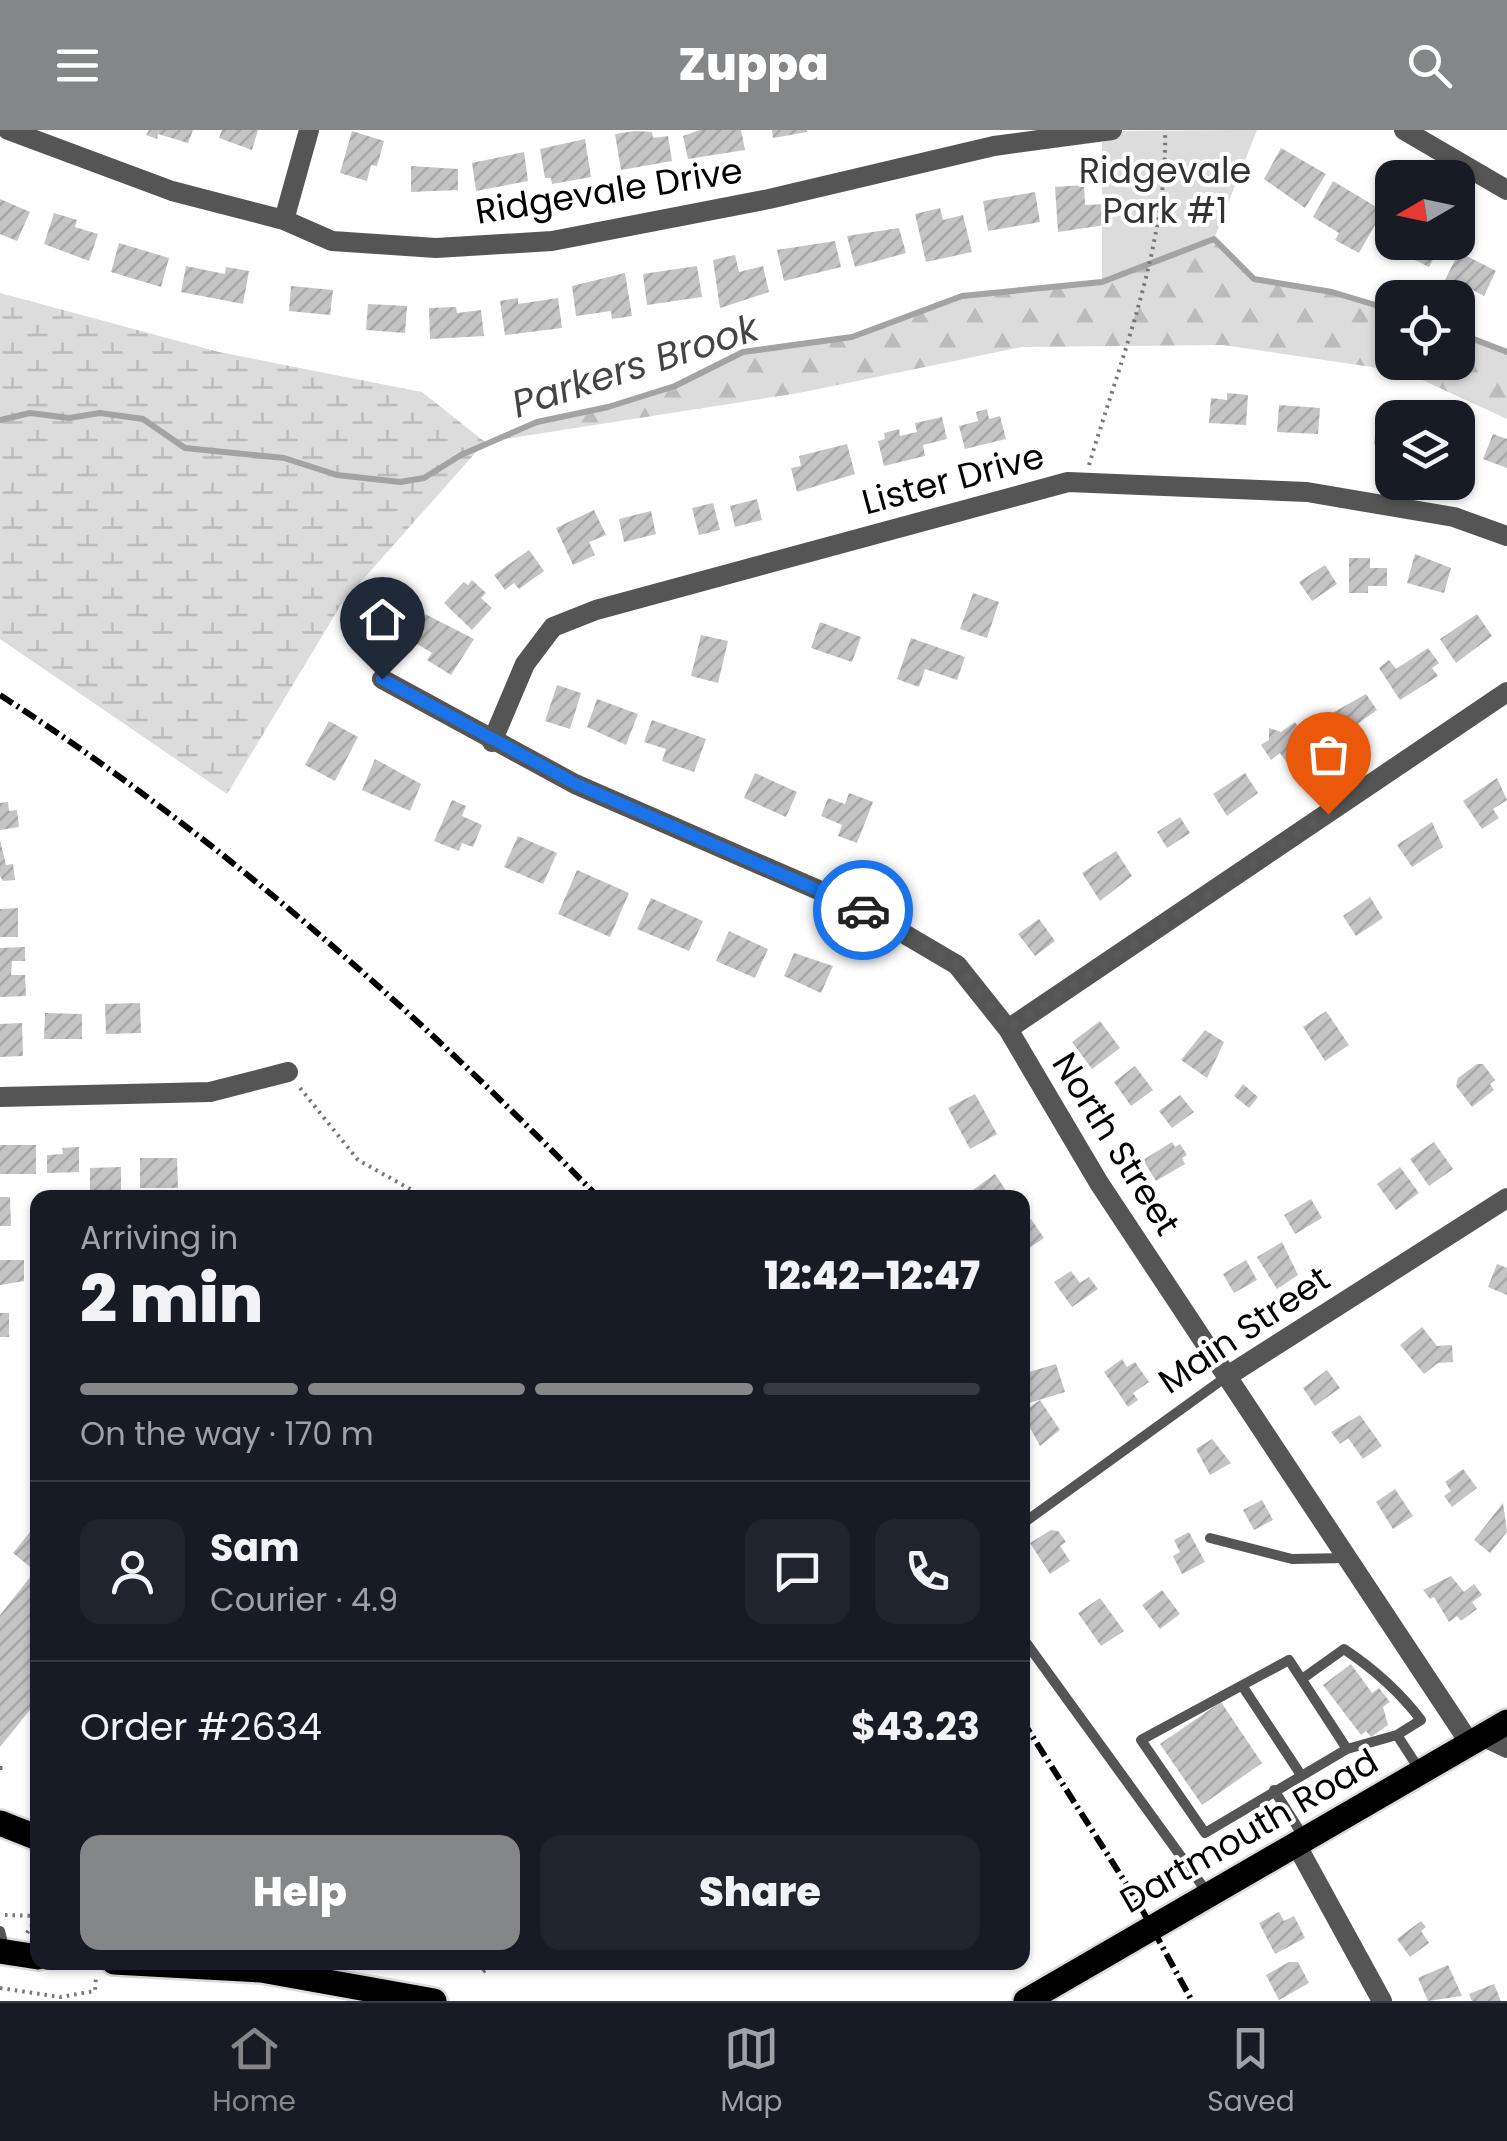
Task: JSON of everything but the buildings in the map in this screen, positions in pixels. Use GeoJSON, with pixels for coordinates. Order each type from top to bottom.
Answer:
{"type":"FeatureCollection","features":[{"type":"Feature","properties":{"kind":"main road","name":"Dartmouth Road"},"geometry":{"type":"LineString","coordinates":[[1026,2001],[1422,1773],[1487,1743],[1507,1722]]}},
{"type":"Feature","properties":{"kind":"main road"},"geometry":{"type":"LineString","coordinates":[[0,1824],[30,1835]]}},
{"type":"Feature","properties":{"kind":"main road"},"geometry":{"type":"LineString","coordinates":[[2,1945],[30,1954]]}},
{"type":"Feature","properties":{"kind":"main road"},"geometry":{"type":"LineString","coordinates":[[261,1970],[434,2001]]}},
{"type":"Feature","properties":{"kind":"main road"},"geometry":{"type":"LineString","coordinates":[[308,1970],[330,1982]]}},
{"type":"Feature","properties":{"kind":"street","name":"Ridgevale Drive"},"geometry":{"type":"LineString","coordinates":[[8,130],[172,191],[284,220],[332,241],[436,248],[552,240],[768,199],[994,146],[1112,130]]}},
{"type":"Feature","properties":{"kind":"street"},"geometry":{"type":"LineString","coordinates":[[284,220],[309,130]]}},
{"type":"Feature","properties":{"kind":"street"},"geometry":{"type":"LineString","coordinates":[[1404,130],[1507,190]]}},
{"type":"Feature","properties":{"kind":"street","name":"Lister Drive"},"geometry":{"type":"LineString","coordinates":[[492,742],[525,664],[553,627],[596,610],[1068,482],[1307,492],[1454,517],[1507,536]]}},
{"type":"Feature","properties":{"kind":"street","name":"North Street"},"geometry":{"type":"LineString","coordinates":[[382,679],[492,742],[608,799],[862,909],[957,965],[1008,1029],[1098,1183],[1346,1558],[1487,1743]]}},
{"type":"Feature","properties":{"kind":"street"},"geometry":{"type":"LineString","coordinates":[[1008,1029],[1507,692]]}},
{"type":"Feature","properties":{"kind":"street"},"geometry":{"type":"LineString","coordinates":[[0,1097],[210,1092],[288,1072]]}},
{"type":"Feature","properties":{"kind":"street","name":"Main Street"},"geometry":{"type":"LineString","coordinates":[[1226,1377],[1507,1198]]}},
{"type":"Feature","properties":{"kind":"street"},"geometry":{"type":"LineString","coordinates":[[1300,1842],[1382,2001]]}},
{"type":"Feature","properties":{"kind":"lane","name":"Main Street"},"geometry":{"type":"LineString","coordinates":[[1030,1518],[1226,1377]]}},
{"type":"Feature","properties":{"kind":"lane"},"geometry":{"type":"LineString","coordinates":[[1210,1538],[1292,1559],[1346,1558]]}},
{"type":"Feature","properties":{"kind":"lane"},"geometry":{"type":"LineString","coordinates":[[1030,1648],[1210,1896]]}},
{"type":"Feature","properties":{"kind":"lane"},"geometry":{"type":"LineString","coordinates":[[1302,1678],[1344,1649],[1402,1695],[1420,1720],[1397,1735],[1347,1749],[1205,1834],[1141,1740],[1166,1722],[1243,1687],[1289,1660],[1347,1749]]}},
{"type":"Feature","properties":{"kind":"lane"},"geometry":{"type":"LineString","coordinates":[[1243,1687],[1300,1775]]}},
{"type":"Feature","properties":{"kind":"lane"},"geometry":{"type":"LineString","coordinates":[[1397,1735],[1422,1773]]}},
{"type":"Feature","properties":{"kind":"lane"},"geometry":{"type":"LineString","coordinates":[[1274,1790],[1300,1842]]}},
{"type":"Feature","properties":{"kind":"path"},"geometry":{"type":"LineString","coordinates":[[1084,482],[1146,272],[1166,158],[1165,130]]}},
{"type":"Feature","properties":{"kind":"path"},"geometry":{"type":"LineString","coordinates":[[288,1072],[358,1160],[412,1190]]}},
{"type":"Feature","properties":{"kind":"path"},"geometry":{"type":"LineString","coordinates":[[0,1915],[30,1916]]}},
{"type":"Feature","properties":{"kind":"path"},"geometry":{"type":"LineString","coordinates":[[0,1988],[60,1997],[95,1991],[97,1970]]}},
{"type":"Feature","properties":{"kind":"green space","name":"Ridgevale Park #1"},"geometry":{"type":"Polygon","coordinates":[[[1257,130],[1214,239],[1102,282],[1102,131],[1257,130]]]}},
{"type":"Feature","properties":{"kind":"green space"},"geometry":{"type":"Polygon","coordinates":[[[1214,239],[1254,279],[1332,292],[1375,305],[1375,368],[1223,345],[1022,347],[799,393],[485,442],[537,422],[608,407],[675,386],[743,352],[852,337],[962,296],[1102,282],[1214,239]]]}},
{"type":"Feature","properties":{"kind":"green space"},"geometry":{"type":"Polygon","coordinates":[[[0,293],[219,352],[422,392],[485,442],[342,603],[227,794],[0,639],[0,293]]]}},
{"type":"Feature","properties":{"kind":"green space"},"geometry":{"type":"Polygon","coordinates":[[[1475,340],[1507,352],[1507,419],[1475,404],[1475,400],[1466,400],[1422,380],[1475,380],[1475,340]]]}},
{"type":"Feature","properties":{"kind":"waterway","name":"Parkers Brook"},"geometry":{"type":"LineString","coordinates":[[0,420],[30,413],[69,418],[100,413],[143,419],[185,448],[284,458],[337,475],[400,482],[424,478],[461,455],[537,422],[608,407],[675,386],[743,352],[852,337],[962,296],[1102,282],[1214,239],[1254,279],[1332,292],[1375,305]]}},
{"type":"Feature","properties":{"kind":"waterway","name":"Parkers Brook"},"geometry":{"type":"LineString","coordinates":[[1475,340],[1507,352]]}},
{"type":"Feature","properties":{"kind":"railway"},"geometry":{"type":"LineString","coordinates":[[0,695],[81,749],[238,867],[387,994],[591,1190]]}},
{"type":"Feature","properties":{"kind":"railway"},"geometry":{"type":"LineString","coordinates":[[1030,1733],[1139,1904],[1192,2001]]}},
{"type":"Feature","properties":{"kind":"way so far"},"geometry":{"type":"LineString","coordinates":[[863,910],[957,965],[1008,1029],[1328,814]]}},
{"type":"Feature","properties":{"kind":"route"},"geometry":{"type":"LineString","coordinates":[[382,679],[492,742],[576,784],[863,910]]}}]}
